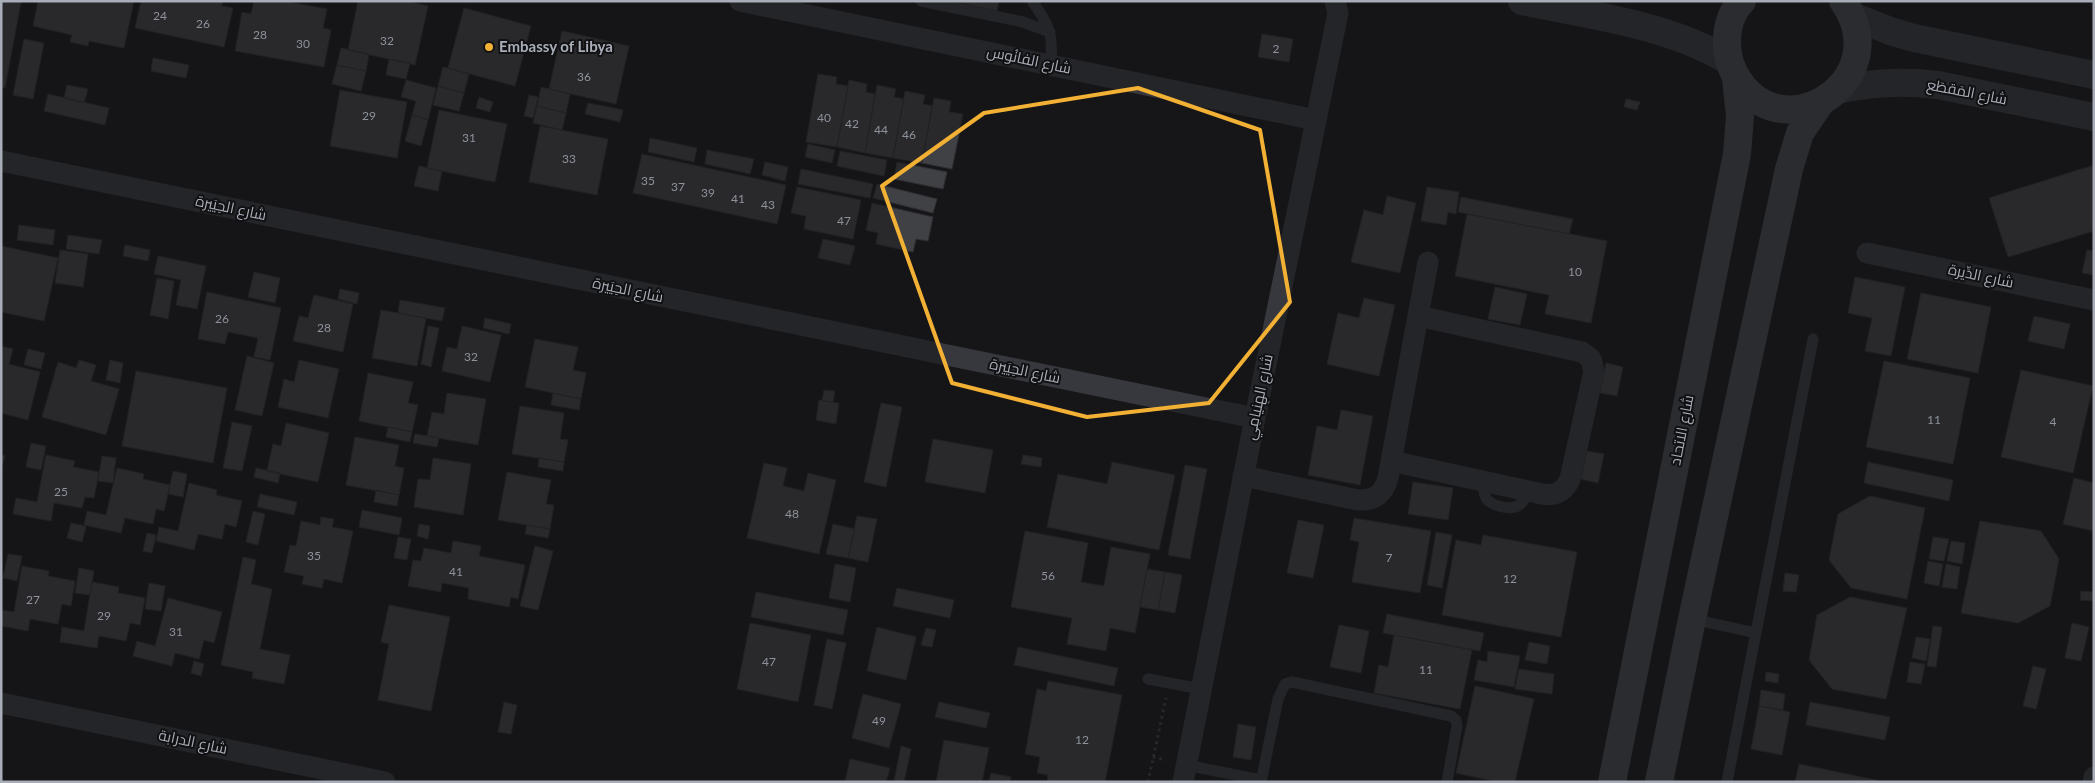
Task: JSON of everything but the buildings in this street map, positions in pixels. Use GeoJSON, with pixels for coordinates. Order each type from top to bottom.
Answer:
{"type":"FeatureCollection","features":[{"type":"Feature","properties":{"kind":"main road","name":"شارع الاتحاد"},"geometry":{"type":"LineString","coordinates":[[1612,782],[1738,154],[1740,116],[1726,42],[1729,23],[1742,1]]}},
{"type":"Feature","properties":{"kind":"main road"},"geometry":{"type":"LineString","coordinates":[[1659,782],[1692,619],[1793,150],[1809,117],[1850,73],[1857,54],[1857,35],[1845,5]]}},
{"type":"Feature","properties":{"kind":"main road"},"geometry":{"type":"LineString","coordinates":[[1732,70],[1749,93],[1765,103],[1783,108],[1802,108],[1830,96]]}},
{"type":"Feature","properties":{"kind":"street","name":"شارع الفانُوس"},"geometry":{"type":"LineString","coordinates":[[740,1],[1316,120]]}},
{"type":"Feature","properties":{"kind":"street"},"geometry":{"type":"LineString","coordinates":[[1522,1],[1668,33],[1701,46],[1732,70]]}},
{"type":"Feature","properties":{"kind":"street","name":"شارع الهِنيامِي"},"geometry":{"type":"LineString","coordinates":[[1184,774],[1254,418],[1341,5]]}},
{"type":"Feature","properties":{"kind":"street"},"geometry":{"type":"LineString","coordinates":[[1845,5],[1893,32],[1914,38],[2094,74]]}},
{"type":"Feature","properties":{"kind":"street","name":"شارع المَقطَع"},"geometry":{"type":"LineString","coordinates":[[1830,96],[1863,84],[1913,82],[1938,85],[2094,117]]}},
{"type":"Feature","properties":{"kind":"street","name":"شارع الحِيَيرة"},"geometry":{"type":"LineString","coordinates":[[1,161],[1254,418]]}},
{"type":"Feature","properties":{"kind":"street","name":"شارع الدِّيرة"},"geometry":{"type":"LineString","coordinates":[[1867,253],[2094,300]]}},
{"type":"Feature","properties":{"kind":"street"},"geometry":{"type":"LineString","coordinates":[[1243,476],[1366,500],[1374,498],[1386,486],[1428,262]]}},
{"type":"Feature","properties":{"kind":"street"},"geometry":{"type":"LineString","coordinates":[[1391,461],[1529,492],[1553,495],[1564,489],[1567,485],[1592,377],[1593,365],[1591,359],[1576,350],[1418,316]]}},
{"type":"Feature","properties":{"kind":"street","name":"شارع الدرابة"},"geometry":{"type":"LineString","coordinates":[[1,703],[386,782]]}},
{"type":"Feature","properties":{"kind":"street"},"geometry":{"type":"LineString","coordinates":[[2093,782],[2094,777]]}},
{"type":"Feature","properties":{"kind":"lane"},"geometry":{"type":"LineString","coordinates":[[921,1],[1023,22],[1050,32]]}},
{"type":"Feature","properties":{"kind":"lane"},"geometry":{"type":"LineString","coordinates":[[1032,1],[1047,23],[1050,32],[1051,65]]}},
{"type":"Feature","properties":{"kind":"lane"},"geometry":{"type":"LineString","coordinates":[[1727,782],[1813,339]]}},
{"type":"Feature","properties":{"kind":"lane"},"geometry":{"type":"LineString","coordinates":[[1692,619],[1756,633]]}},
{"type":"Feature","properties":{"kind":"lane"},"geometry":{"type":"LineString","coordinates":[[1148,679],[1201,689]]}},
{"type":"Feature","properties":{"kind":"lane"},"geometry":{"type":"LineString","coordinates":[[1184,774],[1261,781],[1278,699],[1285,684],[1292,682],[1451,716],[1456,720],[1457,726],[1447,782]]}},
{"type":"Feature","properties":{"kind":"path"},"geometry":{"type":"LineString","coordinates":[[1148,782],[1170,683]]}},
{"type":"Feature","properties":{"kind":"highlighted area"},"geometry":{"type":"Polygon","coordinates":[[[1138,88],[1260,130],[1290,302],[1209,403],[1087,417],[952,383],[882,186],[984,113],[1138,88]]]}},
{"type":"Feature","properties":{"kind":"place","name":"Embassy of Libya"},"geometry":{"type":"Point","coordinates":[489,47]}}]}
